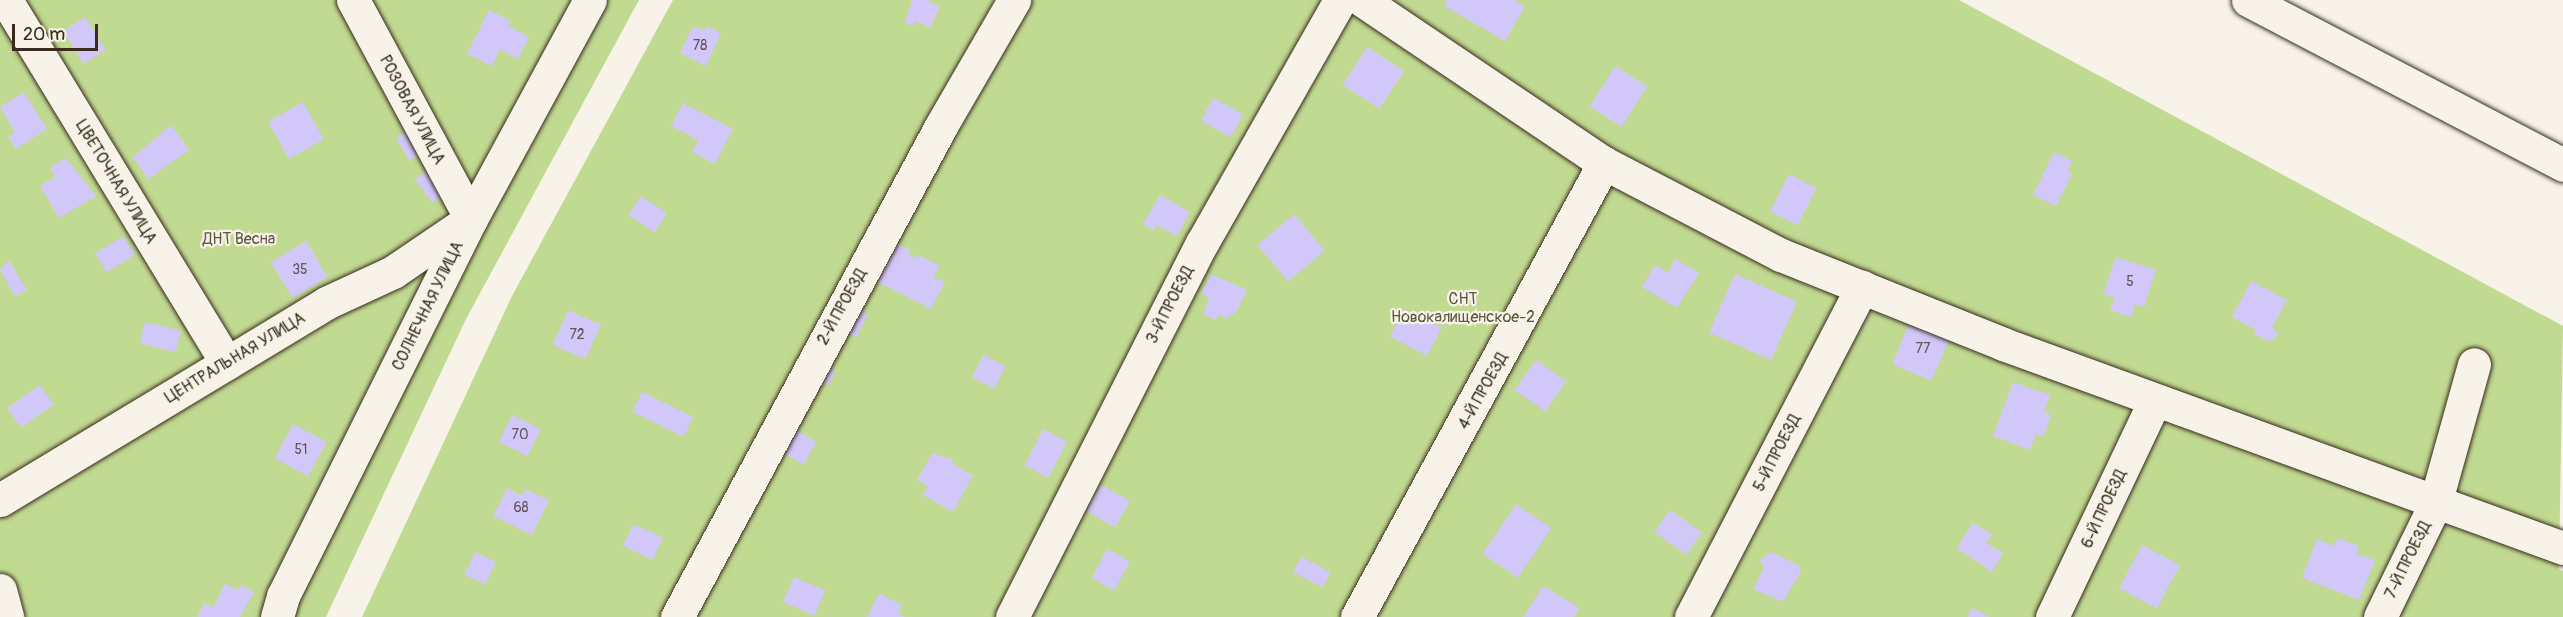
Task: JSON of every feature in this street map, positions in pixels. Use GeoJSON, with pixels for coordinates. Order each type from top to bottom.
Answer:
{"type":"FeatureCollection","features":[{"type":"Feature","properties":{"kind":"street","name":"ЦВЕТОЧНАЯ УЛИЦА"},"geometry":{"type":"LineString","coordinates":[[6,0],[227,363]]}},
{"type":"Feature","properties":{"kind":"street","name":"РОЗОВАЯ УЛИЦА"},"geometry":{"type":"LineString","coordinates":[[353,0],[471,219]]}},
{"type":"Feature","properties":{"kind":"street","name":"СОЛНЕЧНАЯ УЛИЦА"},"geometry":{"type":"LineString","coordinates":[[277,617],[283,596],[471,219],[590,0]]}},
{"type":"Feature","properties":{"kind":"street","name":"2-Й ПРОЕЗД"},"geometry":{"type":"LineString","coordinates":[[677,617],[941,126],[1014,0]]}},
{"type":"Feature","properties":{"kind":"street","name":"3-Й ПРОЕЗД"},"geometry":{"type":"LineString","coordinates":[[1012,617],[1202,243],[1340,0]]}},
{"type":"Feature","properties":{"kind":"street"},"geometry":{"type":"LineString","coordinates":[[1362,0],[1605,163],[1781,255],[2155,400],[2435,504],[2563,548]]}},
{"type":"Feature","properties":{"kind":"street"},"geometry":{"type":"LineString","coordinates":[[2248,0],[2563,165]]}},
{"type":"Feature","properties":{"kind":"street","name":"4-Й ПРОЕЗД"},"geometry":{"type":"LineString","coordinates":[[1357,617],[1605,163]]}},
{"type":"Feature","properties":{"kind":"street","name":"ЦЕНТРАЛЬНАЯ УЛИЦА"},"geometry":{"type":"LineString","coordinates":[[0,500],[326,303],[393,272],[471,219]]}},
{"type":"Feature","properties":{"kind":"street","name":"5-Й ПРОЕЗД"},"geometry":{"type":"LineString","coordinates":[[1691,617],[1862,287]]}},
{"type":"Feature","properties":{"kind":"street","name":"7-Й ПРОЕЗД"},"geometry":{"type":"LineString","coordinates":[[2380,617],[2435,504],[2474,364]]}},
{"type":"Feature","properties":{"kind":"street","name":"6-Й ПРОЕЗД"},"geometry":{"type":"LineString","coordinates":[[2052,617],[2155,400]]}},
{"type":"Feature","properties":{"kind":"street"},"geometry":{"type":"LineString","coordinates":[[0,590],[8,617]]}},
{"type":"Feature","properties":{"kind":"green space","name":"ДНТ Весна"},"geometry":{"type":"Polygon","coordinates":[[[0,0],[639,0],[466,319],[326,617],[0,617],[0,0]]]}},
{"type":"Feature","properties":{"kind":"green space","name":"СНТ Новокалищенское-2"},"geometry":{"type":"Polygon","coordinates":[[[673,0],[1959,0],[2563,326],[2559,569],[2563,571],[2563,617],[362,617],[512,296],[673,0]]]}},
{"type":"Feature","properties":{"kind":"building"},"geometry":{"type":"Polygon","coordinates":[[[912,0],[927,0],[940,7],[930,28],[916,21],[912,26],[905,22],[912,0]]]}},
{"type":"Feature","properties":{"kind":"building"},"geometry":{"type":"Polygon","coordinates":[[[1447,0],[1514,0],[1525,6],[1505,41],[1444,6],[1447,0]]]}},
{"type":"Feature","properties":{"kind":"building"},"geometry":{"type":"Polygon","coordinates":[[[489,10],[511,21],[508,26],[529,37],[518,59],[500,49],[492,66],[467,54],[489,10]]]}},
{"type":"Feature","properties":{"kind":"building"},"geometry":{"type":"Polygon","coordinates":[[[85,17],[106,50],[84,64],[63,31],[85,17]]]}},
{"type":"Feature","properties":{"kind":"building"},"geometry":{"type":"Polygon","coordinates":[[[693,26],[704,31],[707,26],[721,33],[706,66],[680,53],[693,26]]]}},
{"type":"Feature","properties":{"kind":"building"},"geometry":{"type":"Polygon","coordinates":[[[1367,47],[1404,71],[1379,109],[1342,85],[1367,47]]]}},
{"type":"Feature","properties":{"kind":"building"},"geometry":{"type":"Polygon","coordinates":[[[1615,66],[1647,86],[1622,127],[1590,107],[1615,66]]]}},
{"type":"Feature","properties":{"kind":"building"},"geometry":{"type":"Polygon","coordinates":[[[24,92],[47,129],[16,149],[8,137],[15,132],[0,107],[24,92]]]}},
{"type":"Feature","properties":{"kind":"building"},"geometry":{"type":"Polygon","coordinates":[[[1213,98],[1243,114],[1231,137],[1201,121],[1213,98]]]}},
{"type":"Feature","properties":{"kind":"building"},"geometry":{"type":"Polygon","coordinates":[[[303,102],[324,140],[289,159],[268,121],[303,102]]]}},
{"type":"Feature","properties":{"kind":"building"},"geometry":{"type":"Polygon","coordinates":[[[683,103],[733,129],[715,164],[692,152],[698,140],[671,126],[683,103]]]}},
{"type":"Feature","properties":{"kind":"building"},"geometry":{"type":"Polygon","coordinates":[[[171,125],[189,150],[148,179],[133,157],[171,125]]]}},
{"type":"Feature","properties":{"kind":"building"},"geometry":{"type":"Polygon","coordinates":[[[413,128],[426,150],[409,161],[396,138],[413,128]]]}},
{"type":"Feature","properties":{"kind":"building"},"geometry":{"type":"Polygon","coordinates":[[[2054,152],[2072,161],[2067,171],[2072,174],[2056,206],[2033,195],[2054,152]]]}},
{"type":"Feature","properties":{"kind":"building"},"geometry":{"type":"Polygon","coordinates":[[[66,158],[96,196],[59,218],[40,186],[55,177],[50,167],[66,158]]]}},
{"type":"Feature","properties":{"kind":"building"},"geometry":{"type":"Polygon","coordinates":[[[432,167],[449,190],[432,203],[415,179],[432,167]]]}},
{"type":"Feature","properties":{"kind":"building"},"geometry":{"type":"Polygon","coordinates":[[[1789,174],[1817,188],[1798,225],[1770,211],[1789,174]]]}},
{"type":"Feature","properties":{"kind":"building"},"geometry":{"type":"Polygon","coordinates":[[[1160,195],[1190,212],[1177,236],[1156,225],[1153,230],[1143,224],[1160,195]]]}},
{"type":"Feature","properties":{"kind":"building"},"geometry":{"type":"Polygon","coordinates":[[[641,196],[667,213],[654,232],[628,215],[641,196]]]}},
{"type":"Feature","properties":{"kind":"building"},"geometry":{"type":"Polygon","coordinates":[[[1294,214],[1325,251],[1288,282],[1257,245],[1294,214]]]}},
{"type":"Feature","properties":{"kind":"building"},"geometry":{"type":"Polygon","coordinates":[[[123,236],[135,255],[107,272],[95,253],[123,236]]]}},
{"type":"Feature","properties":{"kind":"building"},"geometry":{"type":"Polygon","coordinates":[[[306,241],[328,277],[292,298],[271,262],[306,241]]]}},
{"type":"Feature","properties":{"kind":"building"},"geometry":{"type":"Polygon","coordinates":[[[894,242],[911,251],[909,255],[916,258],[918,255],[939,265],[934,277],[945,282],[931,309],[874,280],[894,242]]]}},
{"type":"Feature","properties":{"kind":"building"},"geometry":{"type":"Polygon","coordinates":[[[2116,257],[2156,270],[2144,307],[2135,304],[2131,317],[2110,310],[2115,298],[2103,294],[2116,257]]]}},
{"type":"Feature","properties":{"kind":"building"},"geometry":{"type":"Polygon","coordinates":[[[1675,259],[1699,273],[1677,308],[1642,287],[1655,265],[1668,273],[1675,259]]]}},
{"type":"Feature","properties":{"kind":"building"},"geometry":{"type":"Polygon","coordinates":[[[9,260],[27,290],[15,296],[0,270],[9,260]]]}},
{"type":"Feature","properties":{"kind":"building"},"geometry":{"type":"Polygon","coordinates":[[[1211,274],[1247,290],[1236,312],[1227,318],[1218,315],[1216,320],[1203,314],[1209,297],[1201,294],[1211,274]]]}},
{"type":"Feature","properties":{"kind":"building"},"geometry":{"type":"Polygon","coordinates":[[[1735,274],[1797,302],[1771,360],[1709,332],[1735,274]]]}},
{"type":"Feature","properties":{"kind":"building"},"geometry":{"type":"Polygon","coordinates":[[[2251,281],[2287,300],[2272,327],[2278,334],[2270,342],[2254,334],[2256,330],[2232,317],[2251,281]]]}},
{"type":"Feature","properties":{"kind":"building"},"geometry":{"type":"Polygon","coordinates":[[[852,306],[868,314],[856,337],[840,329],[852,306]]]}},
{"type":"Feature","properties":{"kind":"building"},"geometry":{"type":"Polygon","coordinates":[[[1404,309],[1441,328],[1427,356],[1390,337],[1404,309]]]}},
{"type":"Feature","properties":{"kind":"building"},"geometry":{"type":"Polygon","coordinates":[[[568,310],[601,325],[585,359],[553,345],[568,310]]]}},
{"type":"Feature","properties":{"kind":"building"},"geometry":{"type":"Polygon","coordinates":[[[1912,317],[1952,334],[1932,381],[1892,364],[1912,317]]]}},
{"type":"Feature","properties":{"kind":"building"},"geometry":{"type":"Polygon","coordinates":[[[145,322],[181,331],[176,352],[140,343],[145,322]]]}},
{"type":"Feature","properties":{"kind":"building"},"geometry":{"type":"Polygon","coordinates":[[[983,355],[1005,366],[995,388],[972,377],[983,355]]]}},
{"type":"Feature","properties":{"kind":"building"},"geometry":{"type":"Polygon","coordinates":[[[1536,360],[1566,381],[1545,412],[1515,390],[1536,360]]]}},
{"type":"Feature","properties":{"kind":"building"},"geometry":{"type":"Polygon","coordinates":[[[824,365],[836,371],[828,386],[816,380],[824,365]]]}},
{"type":"Feature","properties":{"kind":"building"},"geometry":{"type":"Polygon","coordinates":[[[2013,382],[2050,395],[2044,412],[2051,415],[2043,437],[2036,434],[2030,450],[1993,436],[2013,382]]]}},
{"type":"Feature","properties":{"kind":"building"},"geometry":{"type":"Polygon","coordinates":[[[40,385],[54,405],[21,428],[7,408],[40,385]]]}},
{"type":"Feature","properties":{"kind":"building"},"geometry":{"type":"Polygon","coordinates":[[[642,392],[693,417],[684,437],[632,412],[642,392]]]}},
{"type":"Feature","properties":{"kind":"building"},"geometry":{"type":"Polygon","coordinates":[[[512,415],[541,429],[528,456],[499,442],[512,415]]]}},
{"type":"Feature","properties":{"kind":"building"},"geometry":{"type":"Polygon","coordinates":[[[293,424],[327,442],[308,476],[275,458],[293,424]]]}},
{"type":"Feature","properties":{"kind":"building"},"geometry":{"type":"Polygon","coordinates":[[[787,425],[816,442],[803,465],[774,448],[787,425]]]}},
{"type":"Feature","properties":{"kind":"building"},"geometry":{"type":"Polygon","coordinates":[[[1043,429],[1067,441],[1048,478],[1024,466],[1043,429]]]}},
{"type":"Feature","properties":{"kind":"building"},"geometry":{"type":"Polygon","coordinates":[[[932,453],[954,460],[952,464],[973,475],[953,512],[923,495],[928,486],[917,480],[932,453]]]}},
{"type":"Feature","properties":{"kind":"building"},"geometry":{"type":"Polygon","coordinates":[[[1101,485],[1130,501],[1115,527],[1086,511],[1101,485]]]}},
{"type":"Feature","properties":{"kind":"building"},"geometry":{"type":"Polygon","coordinates":[[[507,488],[522,496],[525,489],[549,500],[532,535],[493,516],[507,488]]]}},
{"type":"Feature","properties":{"kind":"building"},"geometry":{"type":"Polygon","coordinates":[[[1516,504],[1552,528],[1518,578],[1482,554],[1516,504]]]}},
{"type":"Feature","properties":{"kind":"building"},"geometry":{"type":"Polygon","coordinates":[[[1670,510],[1702,532],[1686,554],[1655,532],[1670,510]]]}},
{"type":"Feature","properties":{"kind":"building"},"geometry":{"type":"Polygon","coordinates":[[[1972,523],[1992,534],[1986,543],[2003,553],[1992,572],[1957,548],[1972,523]]]}},
{"type":"Feature","properties":{"kind":"building"},"geometry":{"type":"Polygon","coordinates":[[[633,524],[663,538],[653,560],[623,546],[633,524]]]}},
{"type":"Feature","properties":{"kind":"building"},"geometry":{"type":"Polygon","coordinates":[[[2338,538],[2359,546],[2356,554],[2375,560],[2359,600],[2302,578],[2317,539],[2334,546],[2338,538]]]}},
{"type":"Feature","properties":{"kind":"building"},"geometry":{"type":"Polygon","coordinates":[[[2142,545],[2180,565],[2157,608],[2119,588],[2142,545]]]}},
{"type":"Feature","properties":{"kind":"building"},"geometry":{"type":"Polygon","coordinates":[[[1107,549],[1130,561],[1114,590],[1092,578],[1107,549]]]}},
{"type":"Feature","properties":{"kind":"building"},"geometry":{"type":"Polygon","coordinates":[[[475,552],[496,562],[485,584],[464,575],[475,552]]]}},
{"type":"Feature","properties":{"kind":"building"},"geometry":{"type":"Polygon","coordinates":[[[1771,552],[1798,565],[1801,571],[1783,602],[1753,589],[1764,567],[1760,560],[1771,552]]]}},
{"type":"Feature","properties":{"kind":"building"},"geometry":{"type":"Polygon","coordinates":[[[1301,557],[1330,572],[1323,587],[1293,572],[1301,557]]]}},
{"type":"Feature","properties":{"kind":"building"},"geometry":{"type":"Polygon","coordinates":[[[794,577],[825,591],[814,615],[783,602],[794,577]]]}},
{"type":"Feature","properties":{"kind":"building"},"geometry":{"type":"Polygon","coordinates":[[[225,584],[238,590],[241,585],[254,592],[240,617],[197,617],[204,603],[213,607],[225,584]]]}},
{"type":"Feature","properties":{"kind":"building"},"geometry":{"type":"Polygon","coordinates":[[[1543,586],[1580,608],[1574,617],[1523,617],[1543,586]]]}},
{"type":"Feature","properties":{"kind":"building"},"geometry":{"type":"Polygon","coordinates":[[[879,593],[902,605],[898,613],[905,617],[867,617],[879,593]]]}},
{"type":"Feature","properties":{"kind":"building"},"geometry":{"type":"Polygon","coordinates":[[[1971,608],[1990,617],[1968,617],[1971,608]]]}}]}
